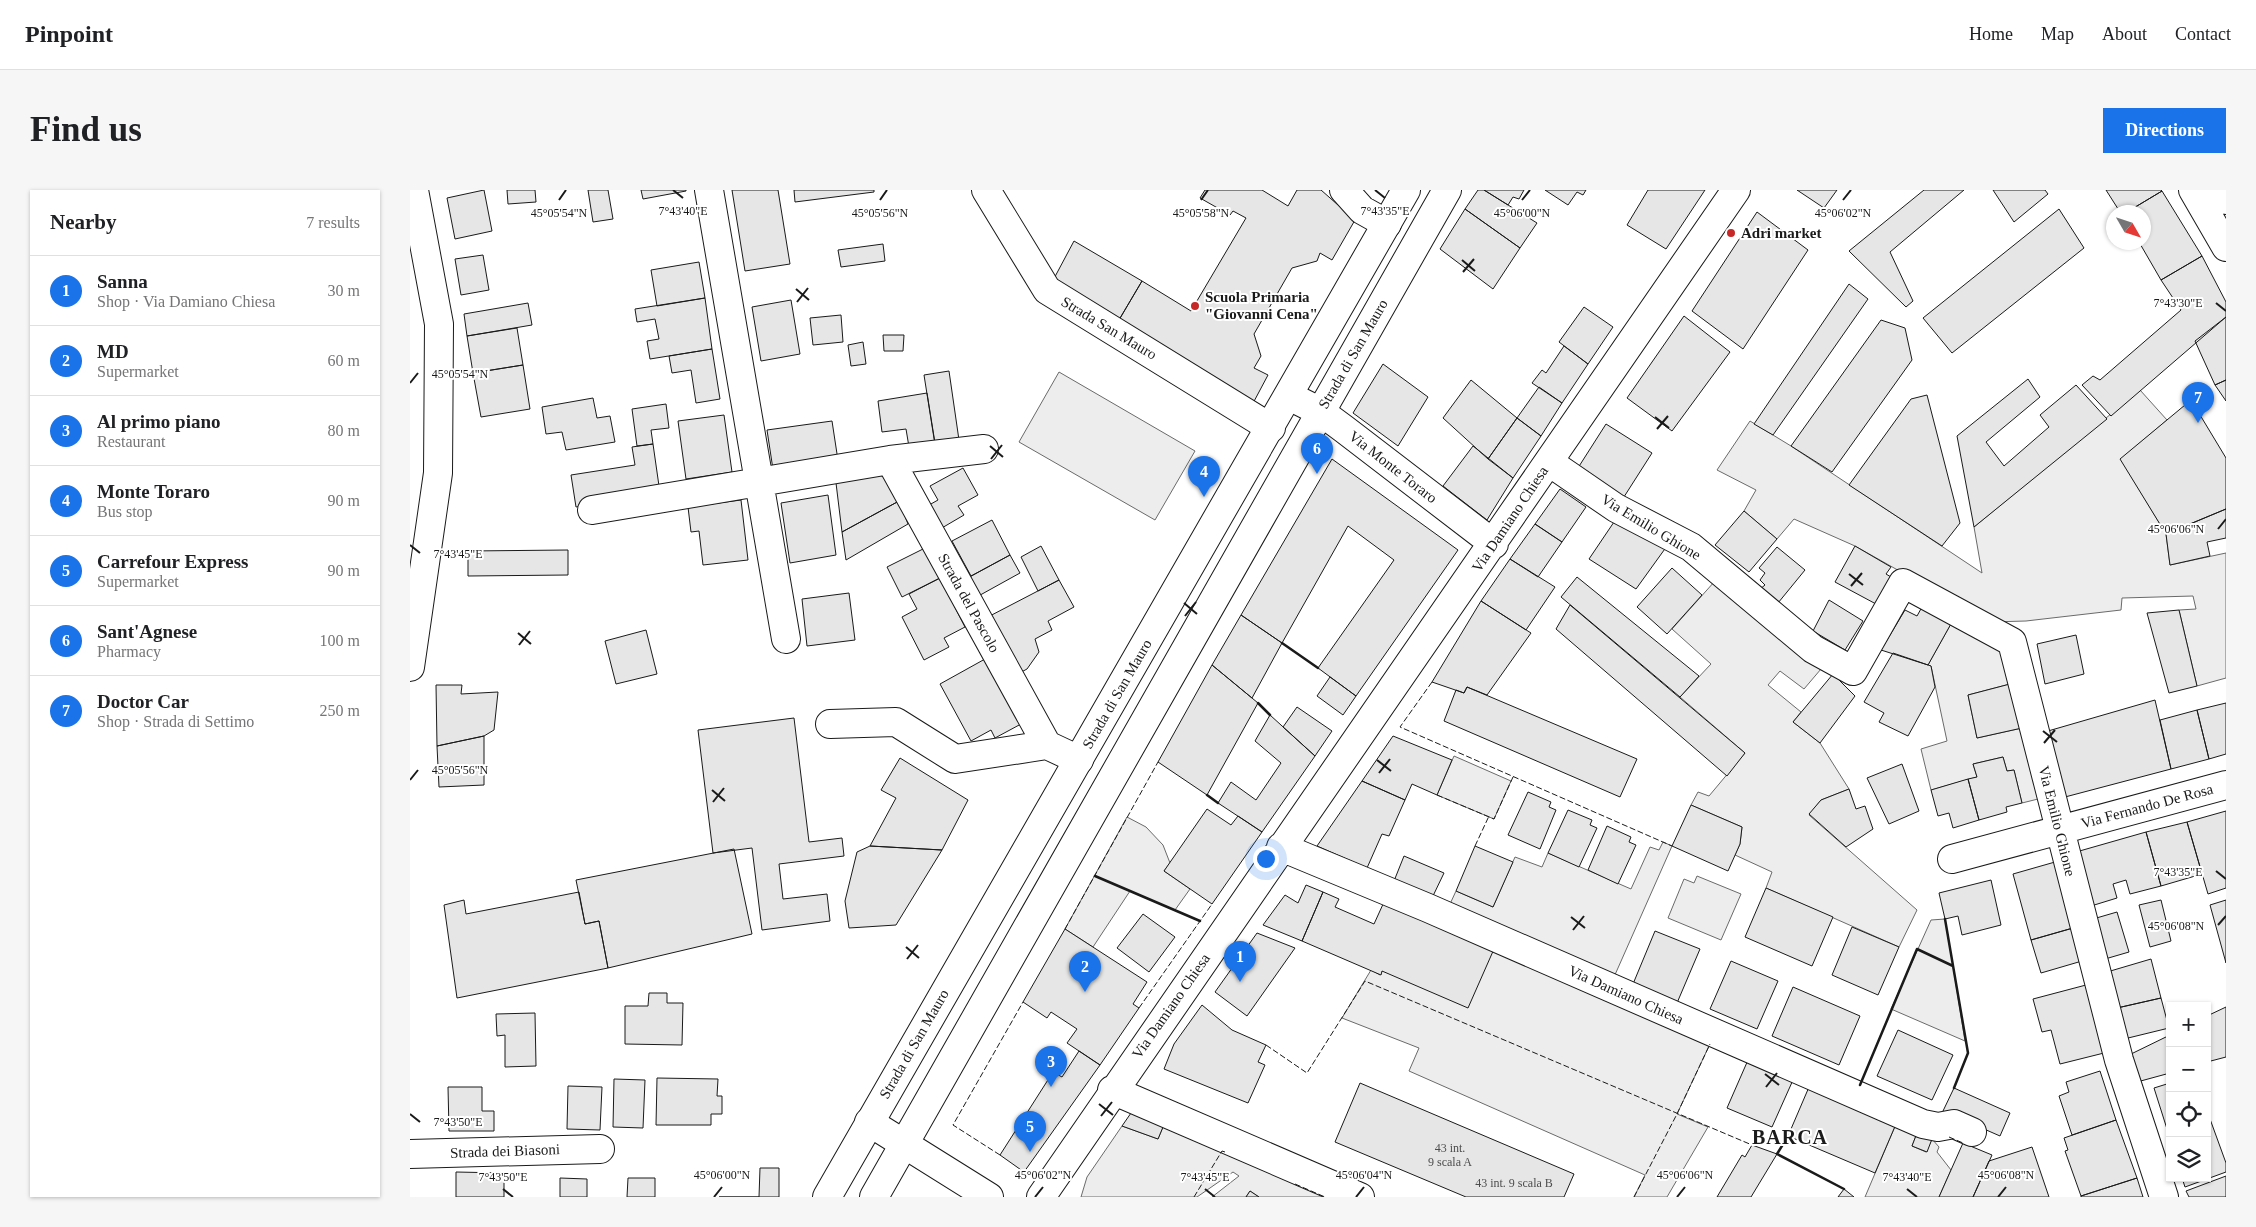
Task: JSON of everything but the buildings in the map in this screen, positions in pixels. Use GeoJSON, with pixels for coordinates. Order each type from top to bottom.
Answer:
{"type":"FeatureCollection","features":[{"type":"Feature","properties":{"kind":"street"},"geometry":{"type":"LineString","coordinates":[[410,667],[438,473],[439,324],[421,287],[414,190]]}},
{"type":"Feature","properties":{"kind":"street"},"geometry":{"type":"LineString","coordinates":[[709,190],[786,639]]}},
{"type":"Feature","properties":{"kind":"street","name":"Strada San Mauro"},"geometry":{"type":"LineString","coordinates":[[986,190],[1047,290],[1271,428]]}},
{"type":"Feature","properties":{"kind":"street"},"geometry":{"type":"LineString","coordinates":[[1344,190],[1362,210],[1387,224]]}},
{"type":"Feature","properties":{"kind":"street","name":"Strada di San Mauro"},"geometry":{"type":"LineString","coordinates":[[827,1197],[1290,396],[1406,190]]}},
{"type":"Feature","properties":{"kind":"street","name":"Strada di San Mauro"},"geometry":{"type":"LineString","coordinates":[[874,1197],[1447,190]]}},
{"type":"Feature","properties":{"kind":"street","name":"Via Damiano Chiesa"},"geometry":{"type":"LineString","coordinates":[[1040,1197],[1112,1090],[1494,544],[1736,190]]}},
{"type":"Feature","properties":{"kind":"street"},"geometry":{"type":"LineString","coordinates":[[2193,190],[2226,247]]}},
{"type":"Feature","properties":{"kind":"street"},"geometry":{"type":"LineString","coordinates":[[2220,190],[2226,200]]}},
{"type":"Feature","properties":{"kind":"street","name":"Via Monte Toraro"},"geometry":{"type":"LineString","coordinates":[[1290,396],[1320,412],[1494,544]]}},
{"type":"Feature","properties":{"kind":"street"},"geometry":{"type":"LineString","coordinates":[[592,510],[890,460],[984,449]]}},
{"type":"Feature","properties":{"kind":"street","name":"Strada del Pascolo"},"geometry":{"type":"LineString","coordinates":[[890,460],[1048,745]]}},
{"type":"Feature","properties":{"kind":"street","name":"Via Emilio Ghione"},"geometry":{"type":"LineString","coordinates":[[1549,462],[1616,508],[1690,547],[1813,649],[1853,671],[1903,583],[2012,642],[2058,829],[2119,1060],[2164,1197]]}},
{"type":"Feature","properties":{"kind":"street"},"geometry":{"type":"LineString","coordinates":[[830,724],[896,722],[955,759],[1048,745],[1079,760]]}},
{"type":"Feature","properties":{"kind":"street","name":"Via Fernando De Rosa"},"geometry":{"type":"LineString","coordinates":[[1952,859],[2226,785]]}},
{"type":"Feature","properties":{"kind":"street","name":"Via Damiano Chiesa"},"geometry":{"type":"LineString","coordinates":[[1281,847],[1428,908],[1923,1124],[1938,1127],[1954,1124],[1972,1132]]}},
{"type":"Feature","properties":{"kind":"street"},"geometry":{"type":"LineString","coordinates":[[1112,1090],[1360,1197]]}},
{"type":"Feature","properties":{"kind":"street"},"geometry":{"type":"LineString","coordinates":[[869,1122],[989,1197]]}},
{"type":"Feature","properties":{"kind":"street","name":"Strada dei Biasoni"},"geometry":{"type":"LineString","coordinates":[[410,1154],[600,1149]]}},
{"type":"Feature","properties":{"kind":"shaded area"},"geometry":{"type":"Polygon","coordinates":[[[1059,372],[1195,451],[1155,520],[1019,442],[1059,372]]]}},
{"type":"Feature","properties":{"kind":"shaded area"},"geometry":{"type":"Polygon","coordinates":[[[2140,390],[2167,420],[2121,459],[2166,534],[2170,565],[2226,553],[2226,678],[2197,686],[2179,610],[2196,609],[2193,596],[2122,598],[2121,610],[2026,621],[1990,622],[1855,546],[1794,519],[1777,539],[1744,511],[1756,490],[1717,470],[1750,421],[1791,446],[1982,573],[1974,527],[2140,390]]]}},
{"type":"Feature","properties":{"kind":"shaded area"},"geometry":{"type":"Polygon","coordinates":[[[1715,581],[1821,669],[1804,689],[1780,671],[1768,685],[1801,712],[1793,722],[1820,743],[1849,789],[1821,800],[1809,815],[1917,910],[1899,947],[1766,888],[1772,872],[1735,855],[1740,844],[1742,827],[1691,805],[1698,792],[1709,796],[1745,753],[1680,697],[1711,664],[1672,629],[1715,581]]]}},
{"type":"Feature","properties":{"kind":"shaded area"},"geometry":{"type":"Polygon","coordinates":[[[1952,622],[2003,648],[2010,684],[1968,695],[1977,738],[2022,728],[2038,799],[2022,803],[2014,770],[2007,771],[2003,757],[1973,764],[1977,777],[1931,790],[1921,749],[1947,741],[1931,666],[1928,665],[1952,622]]]}},
{"type":"Feature","properties":{"kind":"shaded area"},"geometry":{"type":"Polygon","coordinates":[[[1454,756],[1511,781],[1494,819],[1437,795],[1454,756]]]}},
{"type":"Feature","properties":{"kind":"shaded area"},"geometry":{"type":"Polygon","coordinates":[[[1127,817],[1146,827],[1163,845],[1170,863],[1164,871],[1190,889],[1175,910],[1130,891],[1093,947],[1065,929],[1127,817]]]}},
{"type":"Feature","properties":{"kind":"shaded area"},"geometry":{"type":"Polygon","coordinates":[[[1663,842],[1672,846],[1614,977],[1450,904],[1456,891],[1493,907],[1515,857],[1542,867],[1548,853],[1631,889],[1650,847],[1659,850],[1663,842]]]}},
{"type":"Feature","properties":{"kind":"shaded area"},"geometry":{"type":"Polygon","coordinates":[[[1697,876],[1741,894],[1721,940],[1668,918],[1684,879],[1694,883],[1697,876]]]}},
{"type":"Feature","properties":{"kind":"shaded area"},"geometry":{"type":"Polygon","coordinates":[[[1945,919],[1965,1041],[1891,1009],[1931,920],[1945,919]]]}},
{"type":"Feature","properties":{"kind":"shaded area"},"geometry":{"type":"Polygon","coordinates":[[[1494,949],[1710,1044],[1677,1114],[1708,1127],[1667,1197],[1634,1197],[1645,1175],[1409,1071],[1419,1048],[1342,1018],[1371,970],[1380,975],[1382,971],[1494,949]]]}},
{"type":"Feature","properties":{"kind":"shaded area"},"geometry":{"type":"Polygon","coordinates":[[[1896,1124],[1917,1133],[1912,1146],[1926,1152],[1932,1139],[1939,1147],[1937,1152],[1951,1170],[1939,1197],[1865,1197],[1896,1124]]]}},
{"type":"Feature","properties":{"kind":"shaded area"},"geometry":{"type":"Polygon","coordinates":[[[1122,1126],[1158,1139],[1163,1127],[1325,1197],[1259,1197],[1250,1191],[1246,1197],[1212,1197],[1239,1176],[1233,1172],[1197,1197],[1081,1197],[1087,1177],[1122,1126]]]}},
{"type":"Feature","properties":{"kind":"fence"},"geometry":{"type":"LineString","coordinates":[[1432,682],[1400,727],[1672,846]]}},
{"type":"Feature","properties":{"kind":"fence"},"geometry":{"type":"LineString","coordinates":[[1065,929],[1158,762]]}},
{"type":"Feature","properties":{"kind":"fence"},"geometry":{"type":"LineString","coordinates":[[1437,795],[1494,819],[1513,777]]}},
{"type":"Feature","properties":{"kind":"fence"},"geometry":{"type":"LineString","coordinates":[[1475,846],[1489,816]]}},
{"type":"Feature","properties":{"kind":"fence"},"geometry":{"type":"LineString","coordinates":[[1139,1008],[1212,904]]}},
{"type":"Feature","properties":{"kind":"fence"},"geometry":{"type":"LineString","coordinates":[[1266,1045],[1307,1073],[1365,981],[1752,1145]]}},
{"type":"Feature","properties":{"kind":"fence"},"geometry":{"type":"LineString","coordinates":[[1000,1155],[953,1125],[1023,1002]]}},
{"type":"Feature","properties":{"kind":"fence"},"geometry":{"type":"LineString","coordinates":[[1634,1197],[1677,1114],[1710,1044]]}},
{"type":"Feature","properties":{"kind":"fence"},"geometry":{"type":"LineString","coordinates":[[1949,1137],[1963,1143]]}},
{"type":"Feature","properties":{"kind":"fence"},"geometry":{"type":"LineString","coordinates":[[1194,1197],[1222,1151],[1225,1152]]}},
{"type":"Feature","properties":{"kind":"fence"},"geometry":{"type":"LineString","coordinates":[[1295,1184],[1325,1197]]}},
{"type":"Feature","properties":{"kind":"wall"},"geometry":{"type":"LineString","coordinates":[[1282,643],[1318,668]]}},
{"type":"Feature","properties":{"kind":"wall"},"geometry":{"type":"LineString","coordinates":[[1258,703],[1270,715]]}},
{"type":"Feature","properties":{"kind":"wall"},"geometry":{"type":"LineString","coordinates":[[1207,795],[1218,803]]}},
{"type":"Feature","properties":{"kind":"wall"},"geometry":{"type":"LineString","coordinates":[[1095,876],[1200,921]]}},
{"type":"Feature","properties":{"kind":"wall"},"geometry":{"type":"LineString","coordinates":[[1945,919],[1968,1053],[1954,1088]]}},
{"type":"Feature","properties":{"kind":"wall"},"geometry":{"type":"LineString","coordinates":[[1860,1085],[1917,949],[1953,966]]}},
{"type":"Feature","properties":{"kind":"wall"},"geometry":{"type":"LineString","coordinates":[[1788,1136],[1777,1154],[1844,1189]]}},
{"type":"Feature","properties":{"kind":"place","name":"Adri market"},"geometry":{"type":"Point","coordinates":[1731,233]}},
{"type":"Feature","properties":{"kind":"place","name":"Scuola Primaria \"Giovanni Cena\""},"geometry":{"type":"Point","coordinates":[1195,306]}},
{"type":"Feature","properties":{"kind":"place","name":"Doctor Car"},"geometry":{"type":"Point","coordinates":[2198,423]}},
{"type":"Feature","properties":{"kind":"place","name":"Sant'Agnese"},"geometry":{"type":"Point","coordinates":[1317,474]}},
{"type":"Feature","properties":{"kind":"place","name":"Monte Toraro"},"geometry":{"type":"Point","coordinates":[1204,497]}},
{"type":"Feature","properties":{"kind":"place","name":"Sanna"},"geometry":{"type":"Point","coordinates":[1240,982]}},
{"type":"Feature","properties":{"kind":"place","name":"MD"},"geometry":{"type":"Point","coordinates":[1085,992]}},
{"type":"Feature","properties":{"kind":"place","name":"Al primo piano"},"geometry":{"type":"Point","coordinates":[1051,1087]}},
{"type":"Feature","properties":{"kind":"place","name":"Carrefour Express"},"geometry":{"type":"Point","coordinates":[1030,1152]}},
{"type":"Feature","properties":{"kind":"district","name":"BARCA"},"geometry":{"type":"Point","coordinates":[1790,1137]}}]}
